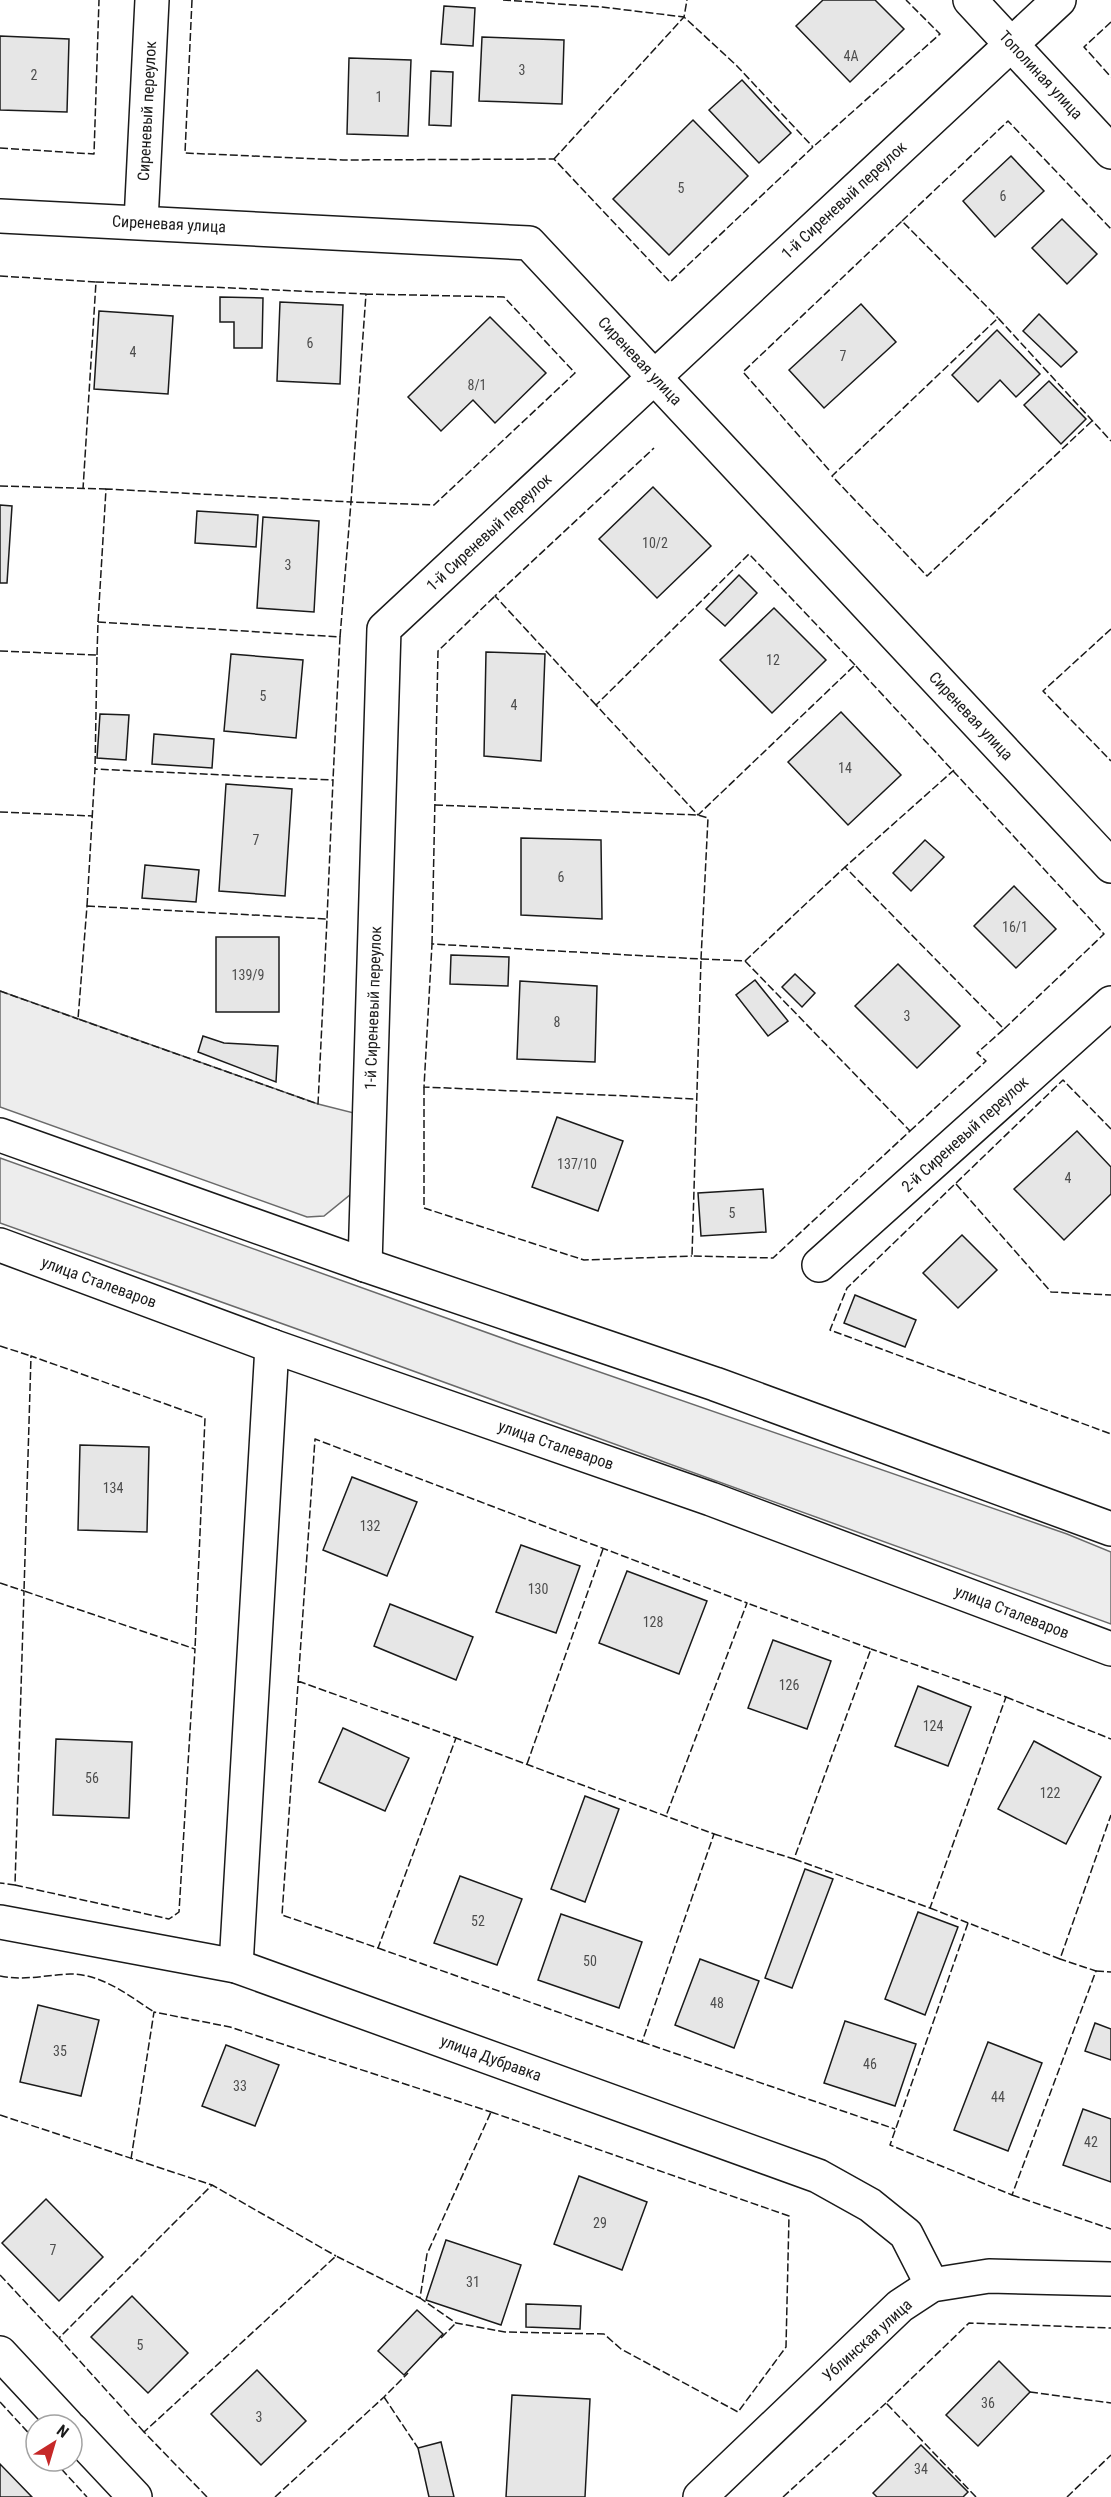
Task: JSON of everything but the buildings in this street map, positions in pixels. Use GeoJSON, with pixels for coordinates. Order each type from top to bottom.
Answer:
{"type":"FeatureCollection","features":[{"type":"Feature","properties":{"kind":"street","name":"Сиреневый переулок"},"geometry":{"type":"LineString","coordinates":[[141,222],[152,0]]}},
{"type":"Feature","properties":{"kind":"street","name":"Тополиная улица"},"geometry":{"type":"LineString","coordinates":[[970,0],[1111,152]]}},
{"type":"Feature","properties":{"kind":"street","name":"1-й Сиреневый переулок"},"geometry":{"type":"LineString","coordinates":[[365,1265],[384,629],[1059,0]]}},
{"type":"Feature","properties":{"kind":"street","name":"Сиреневая улица"},"geometry":{"type":"LineString","coordinates":[[0,216],[529,243],[1111,866]]}},
{"type":"Feature","properties":{"kind":"street","name":"2-й Сиреневый переулок"},"geometry":{"type":"LineString","coordinates":[[819,1266],[1111,1003]]}},
{"type":"Feature","properties":{"kind":"street"},"geometry":{"type":"LineString","coordinates":[[0,1135],[365,1265],[715,1384],[1111,1529]]}},
{"type":"Feature","properties":{"kind":"street","name":"улица Сталеваров"},"geometry":{"type":"LineString","coordinates":[[0,1245],[272,1346],[711,1499],[1111,1649]]}},
{"type":"Feature","properties":{"kind":"street"},"geometry":{"type":"LineString","coordinates":[[236,1966],[272,1346]]}},
{"type":"Feature","properties":{"kind":"street","name":"улица Дубравка"},"geometry":{"type":"LineString","coordinates":[[0,1922],[236,1966],[818,2176],[870,2205],[906,2234],[932,2285]]}},
{"type":"Feature","properties":{"kind":"street","name":"Ублинская улица"},"geometry":{"type":"LineString","coordinates":[[700,2497],[900,2306],[932,2285],[988,2276],[1111,2278]]}},
{"type":"Feature","properties":{"kind":"street"},"geometry":{"type":"LineString","coordinates":[[0,2353],[56,2413]]}},
{"type":"Feature","properties":{"kind":"street"},"geometry":{"type":"LineString","coordinates":[[84,2443],[135,2497]]}},
{"type":"Feature","properties":{"kind":"shaded area"},"geometry":{"type":"Polygon","coordinates":[[[0,991],[318,1104],[354,1113],[354,1175],[351,1194],[324,1216],[307,1217],[0,1107],[0,991]]]}},
{"type":"Feature","properties":{"kind":"shaded area"},"geometry":{"type":"Polygon","coordinates":[[[0,1158],[516,1343],[1067,1534],[1111,1552],[1111,1624],[0,1223],[0,1158]]]}},
{"type":"Feature","properties":{"kind":"fence"},"geometry":{"type":"LineString","coordinates":[[0,148],[94,154],[99,0]]}},
{"type":"Feature","properties":{"kind":"fence"},"geometry":{"type":"LineString","coordinates":[[192,0],[185,153],[343,160],[554,159],[670,282],[813,147],[940,34],[906,0]]}},
{"type":"Feature","properties":{"kind":"fence"},"geometry":{"type":"LineString","coordinates":[[503,0],[602,7],[684,17],[736,65],[813,147]]}},
{"type":"Feature","properties":{"kind":"fence"},"geometry":{"type":"LineString","coordinates":[[554,159],[684,17],[687,0]]}},
{"type":"Feature","properties":{"kind":"fence"},"geometry":{"type":"LineString","coordinates":[[1111,22],[1084,47],[1111,77]]}},
{"type":"Feature","properties":{"kind":"fence"},"geometry":{"type":"LineString","coordinates":[[902,221],[1008,121],[1111,229]]}},
{"type":"Feature","properties":{"kind":"fence"},"geometry":{"type":"LineString","coordinates":[[829,470],[743,372],[902,221],[998,318]]}},
{"type":"Feature","properties":{"kind":"fence"},"geometry":{"type":"LineString","coordinates":[[0,276],[96,282],[83,489]]}},
{"type":"Feature","properties":{"kind":"fence"},"geometry":{"type":"LineString","coordinates":[[96,282],[366,294],[351,502],[434,505],[575,373],[504,297],[366,294]]}},
{"type":"Feature","properties":{"kind":"fence"},"geometry":{"type":"LineString","coordinates":[[1092,421],[927,576],[832,476],[998,318],[1111,441]]}},
{"type":"Feature","properties":{"kind":"fence"},"geometry":{"type":"LineString","coordinates":[[596,705],[495,596],[654,448]]}},
{"type":"Feature","properties":{"kind":"fence"},"geometry":{"type":"LineString","coordinates":[[0,486],[106,489]]}},
{"type":"Feature","properties":{"kind":"fence"},"geometry":{"type":"LineString","coordinates":[[98,622],[106,489],[351,502],[340,637]]}},
{"type":"Feature","properties":{"kind":"fence"},"geometry":{"type":"LineString","coordinates":[[855,665],[749,554],[596,705],[698,815],[855,665],[1104,934],[1004,1029],[845,867],[954,770]]}},
{"type":"Feature","properties":{"kind":"fence"},"geometry":{"type":"LineString","coordinates":[[432,944],[438,651],[495,596]]}},
{"type":"Feature","properties":{"kind":"fence"},"geometry":{"type":"LineString","coordinates":[[97,655],[98,622],[340,637],[333,780]]}},
{"type":"Feature","properties":{"kind":"fence"},"geometry":{"type":"LineString","coordinates":[[1111,629],[1043,691],[1111,761]]}},
{"type":"Feature","properties":{"kind":"fence"},"geometry":{"type":"LineString","coordinates":[[0,651],[97,655],[95,769]]}},
{"type":"Feature","properties":{"kind":"fence"},"geometry":{"type":"LineString","coordinates":[[87,906],[95,769],[333,780],[327,919]]}},
{"type":"Feature","properties":{"kind":"fence"},"geometry":{"type":"LineString","coordinates":[[435,805],[698,815],[708,818],[701,959],[432,944],[424,1087],[696,1099]]}},
{"type":"Feature","properties":{"kind":"fence"},"geometry":{"type":"LineString","coordinates":[[0,812],[93,816]]}},
{"type":"Feature","properties":{"kind":"fence"},"geometry":{"type":"LineString","coordinates":[[745,961],[845,867]]}},
{"type":"Feature","properties":{"kind":"fence"},"geometry":{"type":"LineString","coordinates":[[87,906],[327,919],[318,1104],[78,1019],[87,906]]}},
{"type":"Feature","properties":{"kind":"fence"},"geometry":{"type":"LineString","coordinates":[[701,959],[745,961],[910,1131],[773,1258],[692,1256],[701,959]]}},
{"type":"Feature","properties":{"kind":"fence"},"geometry":{"type":"LineString","coordinates":[[0,991],[78,1019]]}},
{"type":"Feature","properties":{"kind":"fence"},"geometry":{"type":"LineString","coordinates":[[910,1131],[986,1061],[977,1053],[1004,1029]]}},
{"type":"Feature","properties":{"kind":"fence"},"geometry":{"type":"LineString","coordinates":[[1111,1129],[1063,1080],[847,1288],[830,1330],[1111,1434]]}},
{"type":"Feature","properties":{"kind":"fence"},"geometry":{"type":"LineString","coordinates":[[424,1087],[424,1208],[584,1260],[692,1256]]}},
{"type":"Feature","properties":{"kind":"fence"},"geometry":{"type":"LineString","coordinates":[[956,1184],[1051,1292],[1111,1295]]}},
{"type":"Feature","properties":{"kind":"fence"},"geometry":{"type":"LineString","coordinates":[[0,1346],[31,1356]]}},
{"type":"Feature","properties":{"kind":"fence"},"geometry":{"type":"LineString","coordinates":[[15,1885],[169,1919],[179,1912],[195,1649],[24,1591],[31,1356],[205,1418],[195,1649]]}},
{"type":"Feature","properties":{"kind":"fence"},"geometry":{"type":"LineString","coordinates":[[298,1681],[456,1738],[378,1948],[282,1915],[315,1439],[747,1603],[666,1816]]}},
{"type":"Feature","properties":{"kind":"fence"},"geometry":{"type":"LineString","coordinates":[[527,1764],[603,1549]]}},
{"type":"Feature","properties":{"kind":"fence"},"geometry":{"type":"LineString","coordinates":[[0,1583],[24,1591],[15,1885],[0,1883]]}},
{"type":"Feature","properties":{"kind":"fence"},"geometry":{"type":"LineString","coordinates":[[714,1834],[794,1859],[871,1649],[747,1603]]}},
{"type":"Feature","properties":{"kind":"fence"},"geometry":{"type":"LineString","coordinates":[[794,1859],[930,1908],[1006,1697],[871,1649]]}},
{"type":"Feature","properties":{"kind":"fence"},"geometry":{"type":"LineString","coordinates":[[1006,1697],[1111,1739]]}},
{"type":"Feature","properties":{"kind":"fence"},"geometry":{"type":"LineString","coordinates":[[378,1948],[642,2042],[714,1834],[456,1738]]}},
{"type":"Feature","properties":{"kind":"fence"},"geometry":{"type":"LineString","coordinates":[[930,1908],[1060,1959],[1111,1815]]}},
{"type":"Feature","properties":{"kind":"fence"},"geometry":{"type":"LineString","coordinates":[[968,1923],[890,2145],[1012,2195],[1096,1971],[1060,1959]]}},
{"type":"Feature","properties":{"kind":"fence"},"geometry":{"type":"LineString","coordinates":[[1096,1971],[1111,1972]]}},
{"type":"Feature","properties":{"kind":"fence"},"geometry":{"type":"LineString","coordinates":[[0,1976],[26,1978],[82,1975],[114,1987],[154,2012]]}},
{"type":"Feature","properties":{"kind":"fence"},"geometry":{"type":"LineString","coordinates":[[131,2159],[154,2012],[230,2027],[491,2112]]}},
{"type":"Feature","properties":{"kind":"fence"},"geometry":{"type":"LineString","coordinates":[[642,2042],[895,2129]]}},
{"type":"Feature","properties":{"kind":"fence"},"geometry":{"type":"LineString","coordinates":[[491,2112],[789,2216],[786,2347],[738,2412],[621,2349],[604,2334],[505,2332],[456,2323],[420,2298],[427,2254],[491,2112]]}},
{"type":"Feature","properties":{"kind":"fence"},"geometry":{"type":"LineString","coordinates":[[0,2115],[212,2185]]}},
{"type":"Feature","properties":{"kind":"fence"},"geometry":{"type":"LineString","coordinates":[[144,2432],[59,2338],[212,2185],[336,2256]]}},
{"type":"Feature","properties":{"kind":"fence"},"geometry":{"type":"LineString","coordinates":[[1012,2195],[1111,2229]]}},
{"type":"Feature","properties":{"kind":"fence"},"geometry":{"type":"LineString","coordinates":[[207,2497],[144,2432],[336,2256],[420,2298]]}},
{"type":"Feature","properties":{"kind":"fence"},"geometry":{"type":"LineString","coordinates":[[0,2275],[59,2338]]}},
{"type":"Feature","properties":{"kind":"fence"},"geometry":{"type":"LineString","coordinates":[[441,2338],[456,2323]]}},
{"type":"Feature","properties":{"kind":"fence"},"geometry":{"type":"LineString","coordinates":[[976,2497],[886,2403],[969,2323],[1111,2328]]}},
{"type":"Feature","properties":{"kind":"fence"},"geometry":{"type":"LineString","coordinates":[[275,2497],[408,2373]]}},
{"type":"Feature","properties":{"kind":"fence"},"geometry":{"type":"LineString","coordinates":[[1030,2392],[1111,2403]]}},
{"type":"Feature","properties":{"kind":"fence"},"geometry":{"type":"LineString","coordinates":[[384,2397],[418,2448]]}},
{"type":"Feature","properties":{"kind":"fence"},"geometry":{"type":"LineString","coordinates":[[0,2402],[24,2428]]}},
{"type":"Feature","properties":{"kind":"fence"},"geometry":{"type":"LineString","coordinates":[[783,2497],[886,2403]]}},
{"type":"Feature","properties":{"kind":"fence"},"geometry":{"type":"LineString","coordinates":[[1067,2497],[1111,2455]]}},
{"type":"Feature","properties":{"kind":"fence"},"geometry":{"type":"LineString","coordinates":[[65,2473],[87,2497]]}}]}
